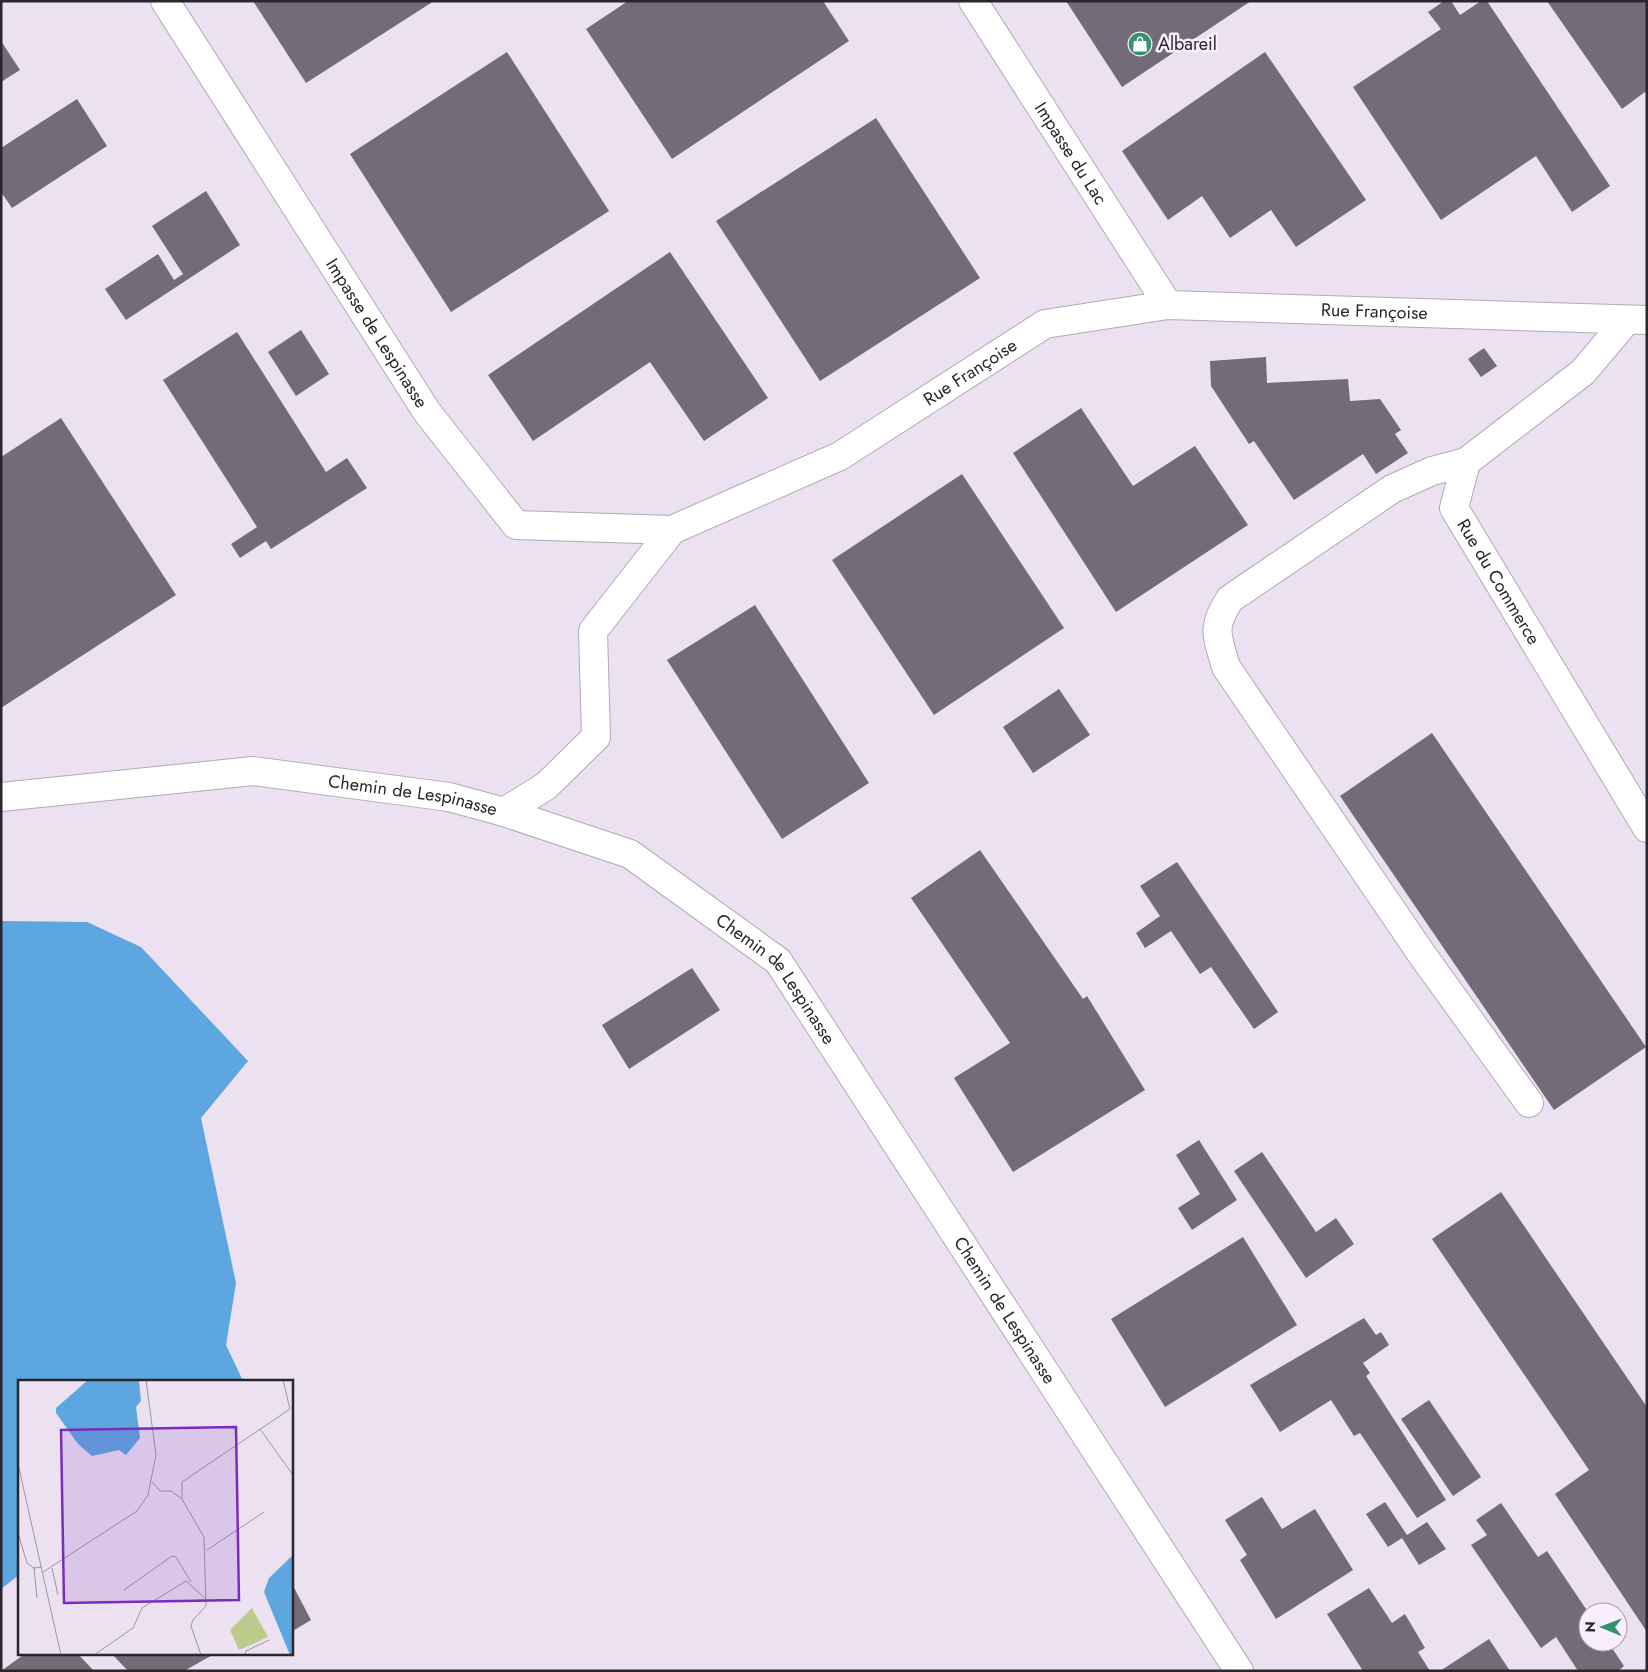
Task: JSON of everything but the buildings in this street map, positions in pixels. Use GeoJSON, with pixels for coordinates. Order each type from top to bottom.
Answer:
{"type":"FeatureCollection","features":[{"type":"Feature","properties":{"kind":"street","name":"Impasse de Lespinasse"},"geometry":{"type":"LineString","coordinates":[[165,1],[428,412],[516,525],[672,530]]}},
{"type":"Feature","properties":{"kind":"street","name":"Impasse du Lac"},"geometry":{"type":"LineString","coordinates":[[973,1],[1168,305]]}},
{"type":"Feature","properties":{"kind":"street","name":"Rue Françoise"},"geometry":{"type":"LineString","coordinates":[[504,812],[546,786],[596,737],[593,631],[672,530],[840,456],[1045,324],[1168,305],[1636,320]]}},
{"type":"Feature","properties":{"kind":"street"},"geometry":{"type":"LineString","coordinates":[[1529,1103],[1423,956],[1226,667],[1218,638],[1218,618],[1230,599],[1392,489],[1432,470],[1466,462],[1583,372],[1636,320]]}},
{"type":"Feature","properties":{"kind":"street","name":"Rue du Commerce"},"geometry":{"type":"LineString","coordinates":[[1466,462],[1454,508],[1647,828]]}},
{"type":"Feature","properties":{"kind":"street","name":"Chemin de Lespinasse"},"geometry":{"type":"LineString","coordinates":[[1,797],[253,771],[449,797],[504,812],[630,854],[778,961],[1239,1671]]}},
{"type":"Feature","properties":{"kind":"water"},"geometry":{"type":"Polygon","coordinates":[[[1,921],[87,922],[141,947],[248,1061],[201,1118],[236,1283],[226,1345],[243,1380],[18,1380],[18,1576],[1,1589],[1,921]]]}},
{"type":"Feature","properties":{"kind":"place","name":"Albareil"},"geometry":{"type":"Point","coordinates":[1140,44]}}]}
